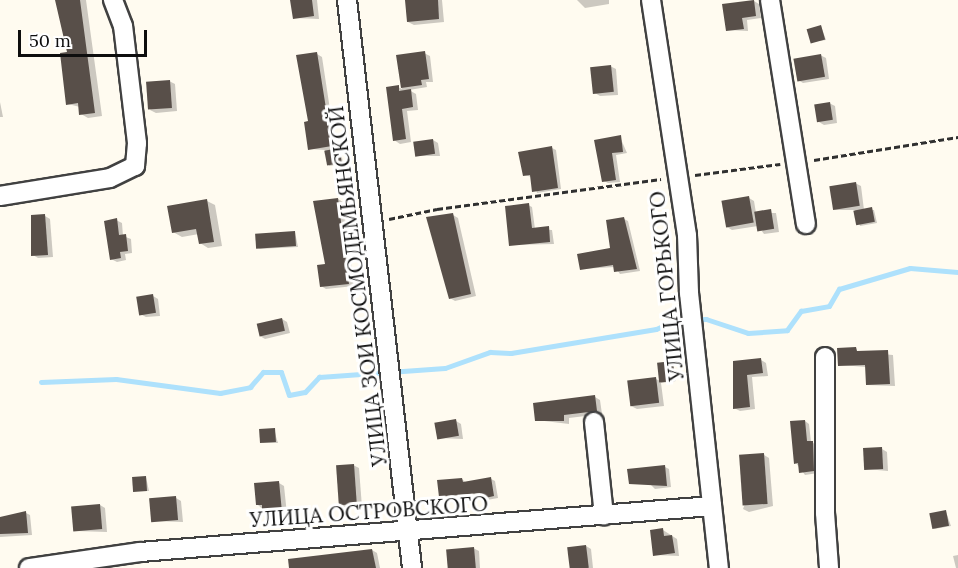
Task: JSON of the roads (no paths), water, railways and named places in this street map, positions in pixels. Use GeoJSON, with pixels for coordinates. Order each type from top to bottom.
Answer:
{"type":"FeatureCollection","features":[{"type":"Feature","properties":{"kind":"street"},"geometry":{"type":"LineString","coordinates":[[0,196],[110,178],[135,166],[136,142],[123,26],[113,0]]}},
{"type":"Feature","properties":{"kind":"street","name":"УЛИЦА ЗОИ КОСМОДЕМЬЯНСКОЙ"},"geometry":{"type":"LineString","coordinates":[[347,0],[412,568]]}},
{"type":"Feature","properties":{"kind":"street","name":"УЛИЦА ГОРЬКОГО"},"geometry":{"type":"LineString","coordinates":[[651,0],[687,235],[689,293],[719,568]]}},
{"type":"Feature","properties":{"kind":"street"},"geometry":{"type":"LineString","coordinates":[[770,0],[806,224]]}},
{"type":"Feature","properties":{"kind":"street"},"geometry":{"type":"LineString","coordinates":[[825,357],[825,513],[829,568]]}},
{"type":"Feature","properties":{"kind":"street"},"geometry":{"type":"LineString","coordinates":[[594,422],[604,515]]}},
{"type":"Feature","properties":{"kind":"street","name":"УЛИЦА ОСТРОВСКОГО"},"geometry":{"type":"LineString","coordinates":[[29,568],[140,552],[712,506]]}},
{"type":"Feature","properties":{"kind":"waterway"},"geometry":{"type":"LineString","coordinates":[[41,382],[116,379],[220,393],[250,387],[263,372],[281,372],[289,395],[305,392],[319,377],[445,368],[490,352],[511,353],[656,329],[676,320],[706,319],[748,333],[787,330],[801,311],[829,306],[839,289],[910,268],[958,272]]}}]}
